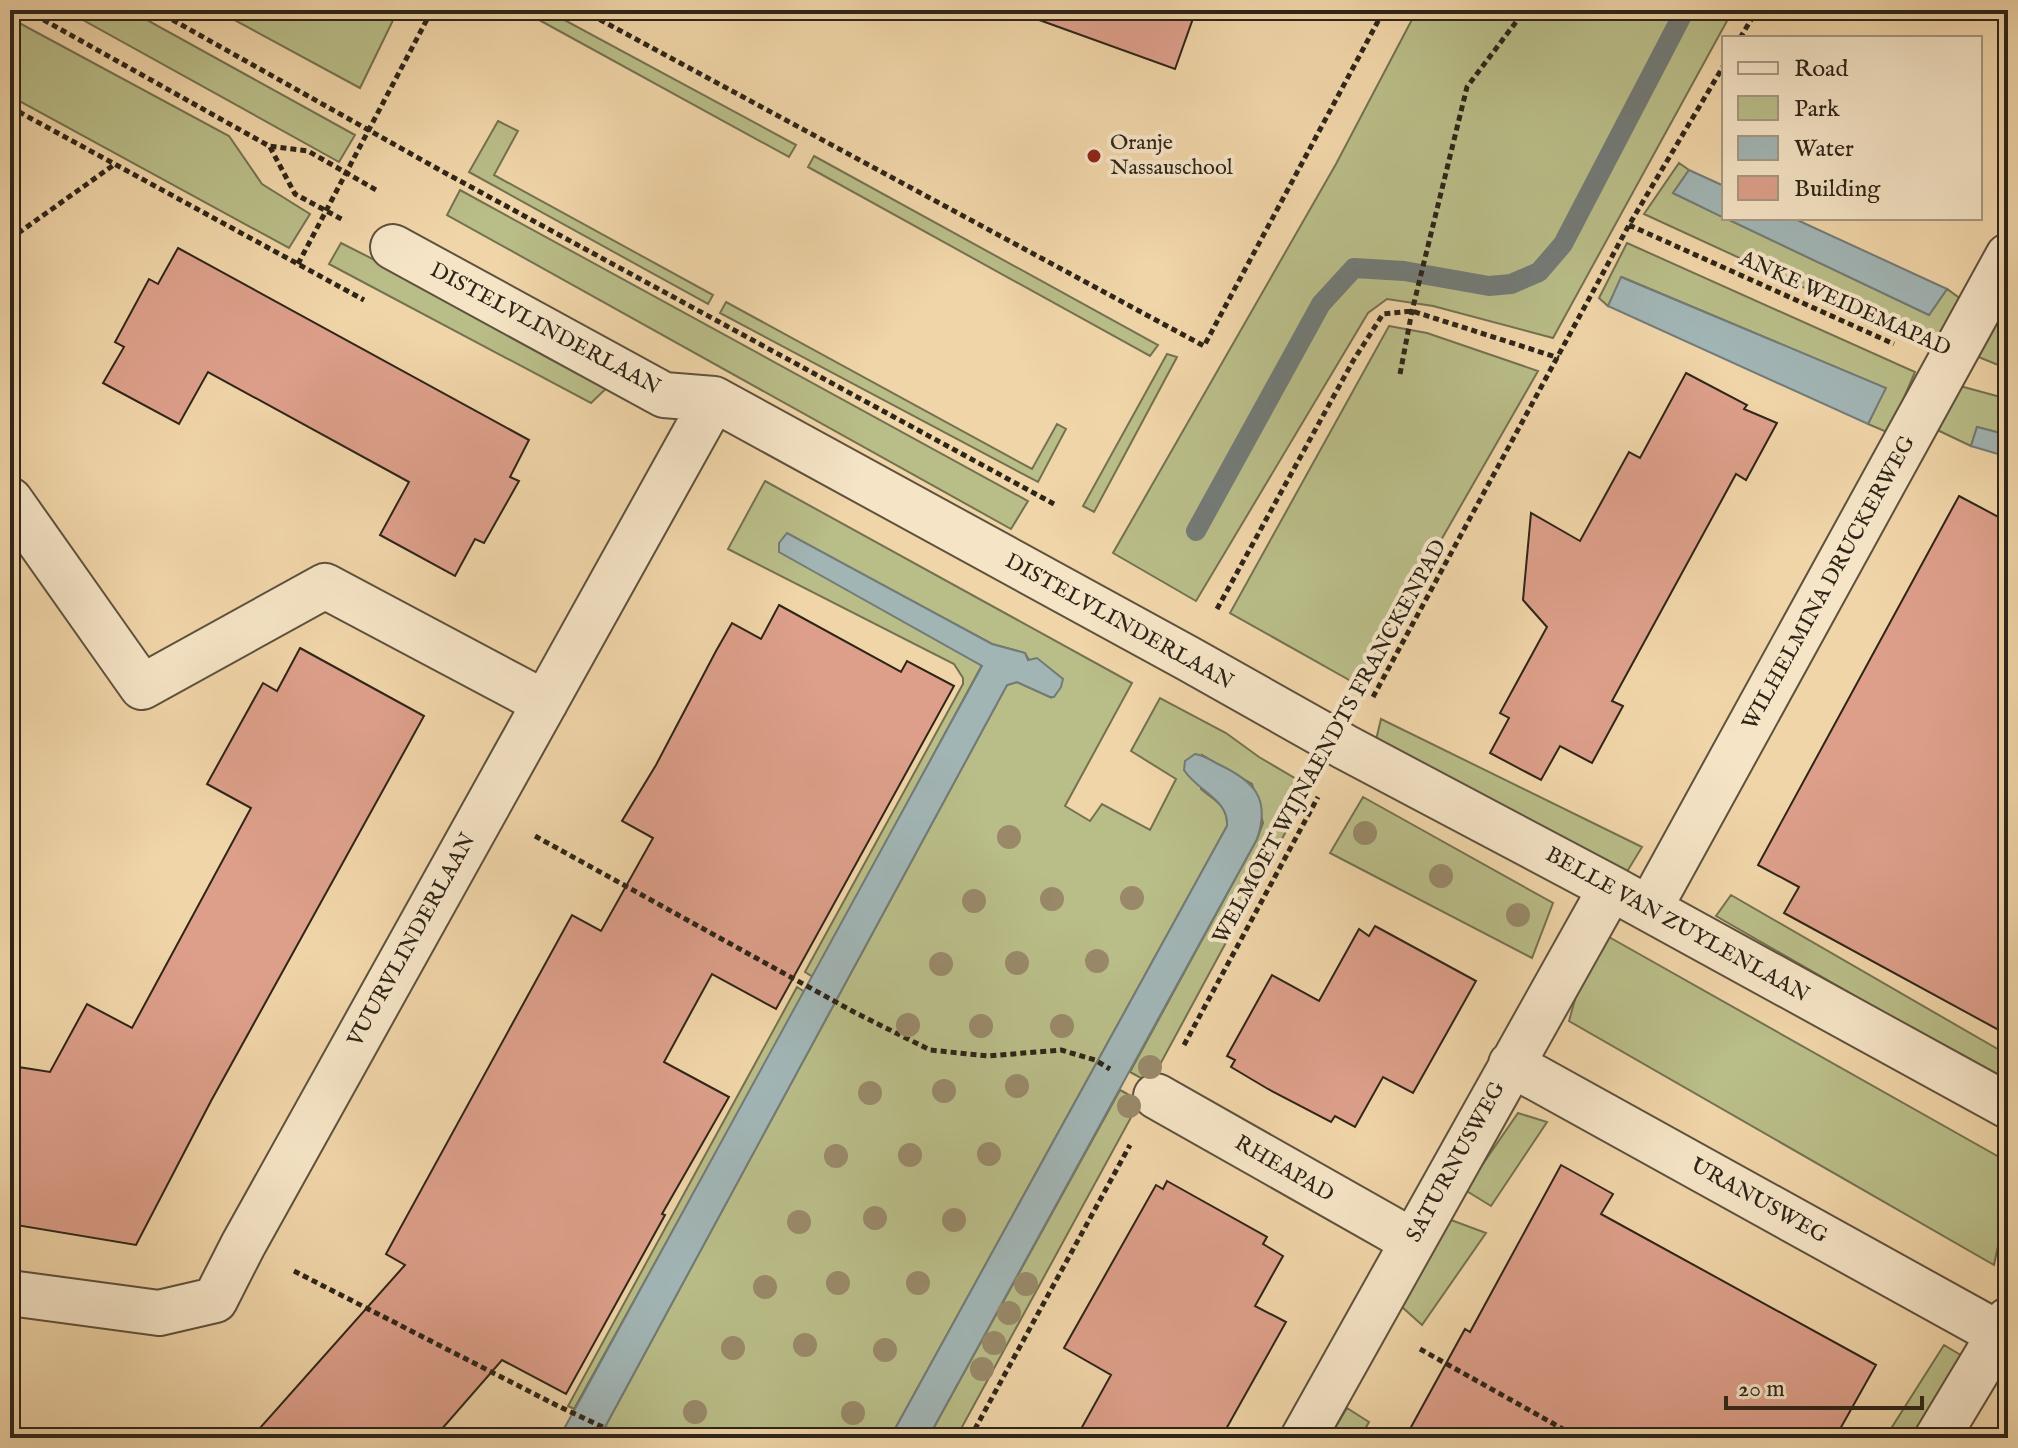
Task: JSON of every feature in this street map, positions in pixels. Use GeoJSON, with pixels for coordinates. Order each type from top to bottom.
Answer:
{"type":"FeatureCollection","features":[{"type":"Feature","properties":{"kind":"street","name":"DISTELVLINDERLAAN"},"geometry":{"type":"LineString","coordinates":[[393,247],[664,395],[714,399],[1345,747]]}},
{"type":"Feature","properties":{"kind":"street","name":"WILHELMINA DRUCKERWEG"},"geometry":{"type":"LineString","coordinates":[[1649,909],[2008,256]]}},
{"type":"Feature","properties":{"kind":"street","name":"VUURVLINDERLAAN"},"geometry":{"type":"LineString","coordinates":[[10,1293],[159,1313],[215,1300],[714,399]]}},
{"type":"Feature","properties":{"kind":"street"},"geometry":{"type":"LineString","coordinates":[[10,500],[142,687],[325,586],[545,703]]}},
{"type":"Feature","properties":{"kind":"street","name":"BELLE VAN ZUYLENLAAN"},"geometry":{"type":"LineString","coordinates":[[1345,747],[1611,888],[2008,1106]]}},
{"type":"Feature","properties":{"kind":"street","name":"SATURNUSWEG"},"geometry":{"type":"LineString","coordinates":[[1303,1438],[1611,888]]}},
{"type":"Feature","properties":{"kind":"street","name":"URANUSWEG"},"geometry":{"type":"LineString","coordinates":[[1511,1064],[2005,1331]]}},
{"type":"Feature","properties":{"kind":"street","name":"RHEAPAD"},"geometry":{"type":"LineString","coordinates":[[1156,1096],[1412,1241]]}},
{"type":"Feature","properties":{"kind":"street"},"geometry":{"type":"LineString","coordinates":[[1937,1438],[2005,1331]]}},
{"type":"Feature","properties":{"kind":"path"},"geometry":{"type":"LineString","coordinates":[[26,10],[269,146],[295,194],[393,247]]}},
{"type":"Feature","properties":{"kind":"path"},"geometry":{"type":"LineString","coordinates":[[155,10],[438,169],[1054,504]]}},
{"type":"Feature","properties":{"kind":"path"},"geometry":{"type":"LineString","coordinates":[[298,264],[432,10]]}},
{"type":"Feature","properties":{"kind":"path"},"geometry":{"type":"LineString","coordinates":[[582,10],[1204,346],[1384,10]]}},
{"type":"Feature","properties":{"kind":"path"},"geometry":{"type":"LineString","coordinates":[[1400,374],[1412,311],[1467,87],[1525,10]]}},
{"type":"Feature","properties":{"kind":"path"},"geometry":{"type":"LineString","coordinates":[[1741,36],[1757,10]]}},
{"type":"Feature","properties":{"kind":"path","name":"WELMOET WIJNAENDTS FRANCKENPAD"},"geometry":{"type":"LineString","coordinates":[[970,1438],[1629,225],[1722,68]]}},
{"type":"Feature","properties":{"kind":"path"},"geometry":{"type":"LineString","coordinates":[[10,107],[368,302]]}},
{"type":"Feature","properties":{"kind":"path"},"geometry":{"type":"LineString","coordinates":[[10,239],[115,164]]}},
{"type":"Feature","properties":{"kind":"path","name":"ANKE WEIDEMAPAD"},"geometry":{"type":"LineString","coordinates":[[1629,225],[1948,368]]}},
{"type":"Feature","properties":{"kind":"path"},"geometry":{"type":"LineString","coordinates":[[1189,659],[1353,361],[1383,314],[1412,311],[1559,358]]}},
{"type":"Feature","properties":{"kind":"path"},"geometry":{"type":"LineString","coordinates":[[485,808],[854,1012],[930,1050],[988,1056],[1061,1050],[1095,1060]]}},
{"type":"Feature","properties":{"kind":"path"},"geometry":{"type":"LineString","coordinates":[[243,1245],[626,1438]]}},
{"type":"Feature","properties":{"kind":"path"},"geometry":{"type":"LineString","coordinates":[[1369,1320],[1579,1438]]}},
{"type":"Feature","properties":{"kind":"green space"},"geometry":{"type":"Polygon","coordinates":[[[65,10],[129,10],[355,135],[339,162],[65,10]]]}},
{"type":"Feature","properties":{"kind":"green space"},"geometry":{"type":"Polygon","coordinates":[[[216,10],[398,10],[360,88],[216,10]]]}},
{"type":"Feature","properties":{"kind":"green space"},"geometry":{"type":"Polygon","coordinates":[[[521,10],[546,10],[796,145],[789,157],[521,10]]]}},
{"type":"Feature","properties":{"kind":"green space"},"geometry":{"type":"Polygon","coordinates":[[[1417,10],[1733,10],[1553,338],[1433,306],[1387,299],[1368,313],[1196,601],[1113,553],[1336,164],[1417,10]]]}},
{"type":"Feature","properties":{"kind":"green space"},"geometry":{"type":"Polygon","coordinates":[[[10,18],[229,136],[262,184],[310,214],[289,248],[10,96],[10,18]]]}},
{"type":"Feature","properties":{"kind":"green space"},"geometry":{"type":"Polygon","coordinates":[[[498,121],[518,131],[494,175],[713,295],[708,304],[469,172],[498,121]]]}},
{"type":"Feature","properties":{"kind":"green space"},"geometry":{"type":"Polygon","coordinates":[[[814,156],[1158,345],[1150,356],[808,167],[814,156]]]}},
{"type":"Feature","properties":{"kind":"green space"},"geometry":{"type":"Polygon","coordinates":[[[1679,163],[1689,170],[1673,193],[1722,216],[1722,220],[1730,220],[1929,315],[1947,289],[1961,299],[1931,346],[1644,214],[1679,163]]]}},
{"type":"Feature","properties":{"kind":"green space"},"geometry":{"type":"Polygon","coordinates":[[[460,190],[1028,501],[1011,529],[447,215],[460,190]]]}},
{"type":"Feature","properties":{"kind":"green space"},"geometry":{"type":"Polygon","coordinates":[[[341,243],[614,381],[591,403],[329,264],[341,243]]]}},
{"type":"Feature","properties":{"kind":"green space"},"geometry":{"type":"Polygon","coordinates":[[[1627,243],[1915,372],[1889,433],[1868,424],[1885,388],[1622,277],[1608,306],[1599,298],[1627,243]]]}},
{"type":"Feature","properties":{"kind":"green space"},"geometry":{"type":"Polygon","coordinates":[[[2008,297],[2008,369],[1976,356],[2008,297]]]}},
{"type":"Feature","properties":{"kind":"green space"},"geometry":{"type":"Polygon","coordinates":[[[726,302],[1032,469],[1057,424],[1066,429],[1038,482],[720,313],[726,302]]]}},
{"type":"Feature","properties":{"kind":"green space"},"geometry":{"type":"Polygon","coordinates":[[[1389,326],[1427,333],[1538,371],[1358,685],[1230,613],[1389,326]]]}},
{"type":"Feature","properties":{"kind":"green space"},"geometry":{"type":"Polygon","coordinates":[[[1167,354],[1177,357],[1094,512],[1083,506],[1167,354]]]}},
{"type":"Feature","properties":{"kind":"green space"},"geometry":{"type":"Polygon","coordinates":[[[1960,386],[2008,399],[2008,435],[1977,427],[1971,446],[1933,428],[1960,386]]]}},
{"type":"Feature","properties":{"kind":"green space"},"geometry":{"type":"Polygon","coordinates":[[[765,481],[1132,683],[1065,806],[1090,821],[1102,804],[1150,830],[1176,779],[1131,751],[1160,698],[1226,733],[1310,787],[1150,1083],[1130,1072],[1263,823],[1252,784],[1202,755],[1201,789],[1223,808],[1227,826],[890,1438],[599,1438],[1007,685],[1017,682],[1050,697],[1025,653],[992,644],[787,534],[784,537],[982,665],[813,977],[805,972],[963,684],[963,678],[954,664],[728,549],[765,481]]]}},
{"type":"Feature","properties":{"kind":"green space"},"geometry":{"type":"Polygon","coordinates":[[[1381,719],[1642,847],[1625,875],[1375,744],[1381,719]]]}},
{"type":"Feature","properties":{"kind":"green space"},"geometry":{"type":"Polygon","coordinates":[[[1363,797],[1553,903],[1532,958],[1330,853],[1363,797]]]}},
{"type":"Feature","properties":{"kind":"green space"},"geometry":{"type":"Polygon","coordinates":[[[1731,895],[2008,1055],[2008,1084],[1716,916],[1731,895]]]}},
{"type":"Feature","properties":{"kind":"green space"},"geometry":{"type":"Polygon","coordinates":[[[1609,937],[2008,1162],[2008,1228],[1998,1246],[1994,1265],[1569,1021],[1576,996],[1609,937]]]}},
{"type":"Feature","properties":{"kind":"green space"},"geometry":{"type":"Polygon","coordinates":[[[797,987],[805,992],[574,1409],[568,1406],[797,987]]]}},
{"type":"Feature","properties":{"kind":"green space"},"geometry":{"type":"Polygon","coordinates":[[[1120,1090],[1140,1101],[956,1438],[928,1438],[1120,1090]]]}},
{"type":"Feature","properties":{"kind":"green space"},"geometry":{"type":"Polygon","coordinates":[[[1518,1113],[1547,1122],[1491,1206],[1465,1190],[1518,1113]]]}},
{"type":"Feature","properties":{"kind":"green space"},"geometry":{"type":"Polygon","coordinates":[[[1451,1220],[1486,1233],[1422,1325],[1402,1307],[1451,1220]]]}},
{"type":"Feature","properties":{"kind":"green space"},"geometry":{"type":"Polygon","coordinates":[[[1944,1345],[1964,1357],[1916,1438],[1885,1438],[1944,1345]]]}},
{"type":"Feature","properties":{"kind":"green space"},"geometry":{"type":"Polygon","coordinates":[[[1347,1408],[1369,1422],[1360,1438],[1329,1438],[1347,1408]]]}},
{"type":"Feature","properties":{"kind":"water"},"geometry":{"type":"Polygon","coordinates":[[[1689,170],[1722,185],[1722,217],[1673,193],[1689,170]]]}},
{"type":"Feature","properties":{"kind":"water"},"geometry":{"type":"Polygon","coordinates":[[[1729,220],[1797,220],[1947,289],[1929,315],[1729,220]]]}},
{"type":"Feature","properties":{"kind":"water"},"geometry":{"type":"Polygon","coordinates":[[[1621,277],[1886,388],[1868,424],[1608,306],[1621,277]]]}},
{"type":"Feature","properties":{"kind":"water"},"geometry":{"type":"Polygon","coordinates":[[[1977,427],[2008,435],[2008,457],[1971,446],[1977,427]]]}},
{"type":"Feature","properties":{"kind":"water"},"geometry":{"type":"Polygon","coordinates":[[[787,533],[992,644],[1025,653],[1028,660],[1037,658],[1063,679],[1061,687],[1054,697],[1050,697],[1017,682],[1007,685],[599,1438],[559,1438],[982,666],[779,552],[779,543],[787,533]]]}},
{"type":"Feature","properties":{"kind":"water"},"geometry":{"type":"Polygon","coordinates":[[[1195,754],[1231,770],[1256,792],[1262,812],[1257,839],[928,1438],[890,1438],[1227,826],[1218,802],[1184,770],[1185,761],[1195,754]]]}},
{"type":"Feature","properties":{"kind":"building"},"geometry":{"type":"Polygon","coordinates":[[[1032,10],[1196,10],[1175,69],[1031,17],[1032,10]]]}},
{"type":"Feature","properties":{"kind":"building"},"geometry":{"type":"Polygon","coordinates":[[[178,248],[529,440],[510,477],[519,481],[484,543],[475,539],[455,576],[380,535],[409,482],[208,372],[179,424],[103,383],[124,347],[115,342],[149,279],[158,284],[178,248]]]}},
{"type":"Feature","properties":{"kind":"building"},"geometry":{"type":"Polygon","coordinates":[[[1686,373],[1747,405],[1744,409],[1777,423],[1746,480],[1736,474],[1612,701],[1623,706],[1592,763],[1560,746],[1541,780],[1490,753],[1509,718],[1500,713],[1547,627],[1523,600],[1531,513],[1580,541],[1629,452],[1640,458],[1686,373]]]}},
{"type":"Feature","properties":{"kind":"building"},"geometry":{"type":"Polygon","coordinates":[[[1959,496],[2008,522],[2008,1035],[1784,913],[1799,887],[1758,865],[1959,496]]]}},
{"type":"Feature","properties":{"kind":"building"},"geometry":{"type":"Polygon","coordinates":[[[779,605],[901,672],[907,661],[954,686],[776,1009],[712,974],[664,1062],[729,1097],[662,1214],[665,1215],[566,1394],[502,1360],[434,1438],[251,1438],[405,1265],[386,1254],[572,915],[601,931],[653,838],[622,821],[656,765],[716,651],[732,623],[761,639],[779,605]]]}},
{"type":"Feature","properties":{"kind":"building"},"geometry":{"type":"Polygon","coordinates":[[[300,648],[424,716],[211,1101],[136,1245],[10,1224],[10,1120],[18,1067],[50,1072],[87,1004],[132,1028],[251,808],[207,784],[263,683],[277,691],[300,648]]]}},
{"type":"Feature","properties":{"kind":"building"},"geometry":{"type":"Polygon","coordinates":[[[1375,926],[1476,981],[1413,1093],[1383,1077],[1355,1127],[1335,1116],[1331,1122],[1268,1089],[1231,1067],[1235,1060],[1227,1056],[1272,975],[1319,1001],[1359,929],[1369,936],[1375,926]]]}},
{"type":"Feature","properties":{"kind":"building"},"geometry":{"type":"Polygon","coordinates":[[[1561,1165],[1613,1194],[1601,1214],[1876,1365],[1835,1438],[1405,1438],[1465,1329],[1470,1332],[1561,1165]]]}},
{"type":"Feature","properties":{"kind":"building"},"geometry":{"type":"Polygon","coordinates":[[[1167,1181],[1267,1237],[1263,1244],[1283,1256],[1255,1306],[1286,1322],[1221,1438],[1076,1438],[1111,1375],[1064,1348],[1156,1185],[1163,1189],[1167,1181]]]}},
{"type":"Feature","properties":{"kind":"waterway"},"geometry":{"type":"LineString","coordinates":[[1196,531],[1321,304],[1354,268],[1404,271],[1489,286],[1511,284],[1539,272],[1563,244],[1685,10]]}},
{"type":"Feature","properties":{"kind":"place","name":"Oranje Nassauschool"},"geometry":{"type":"Point","coordinates":[1094,156]}}]}
